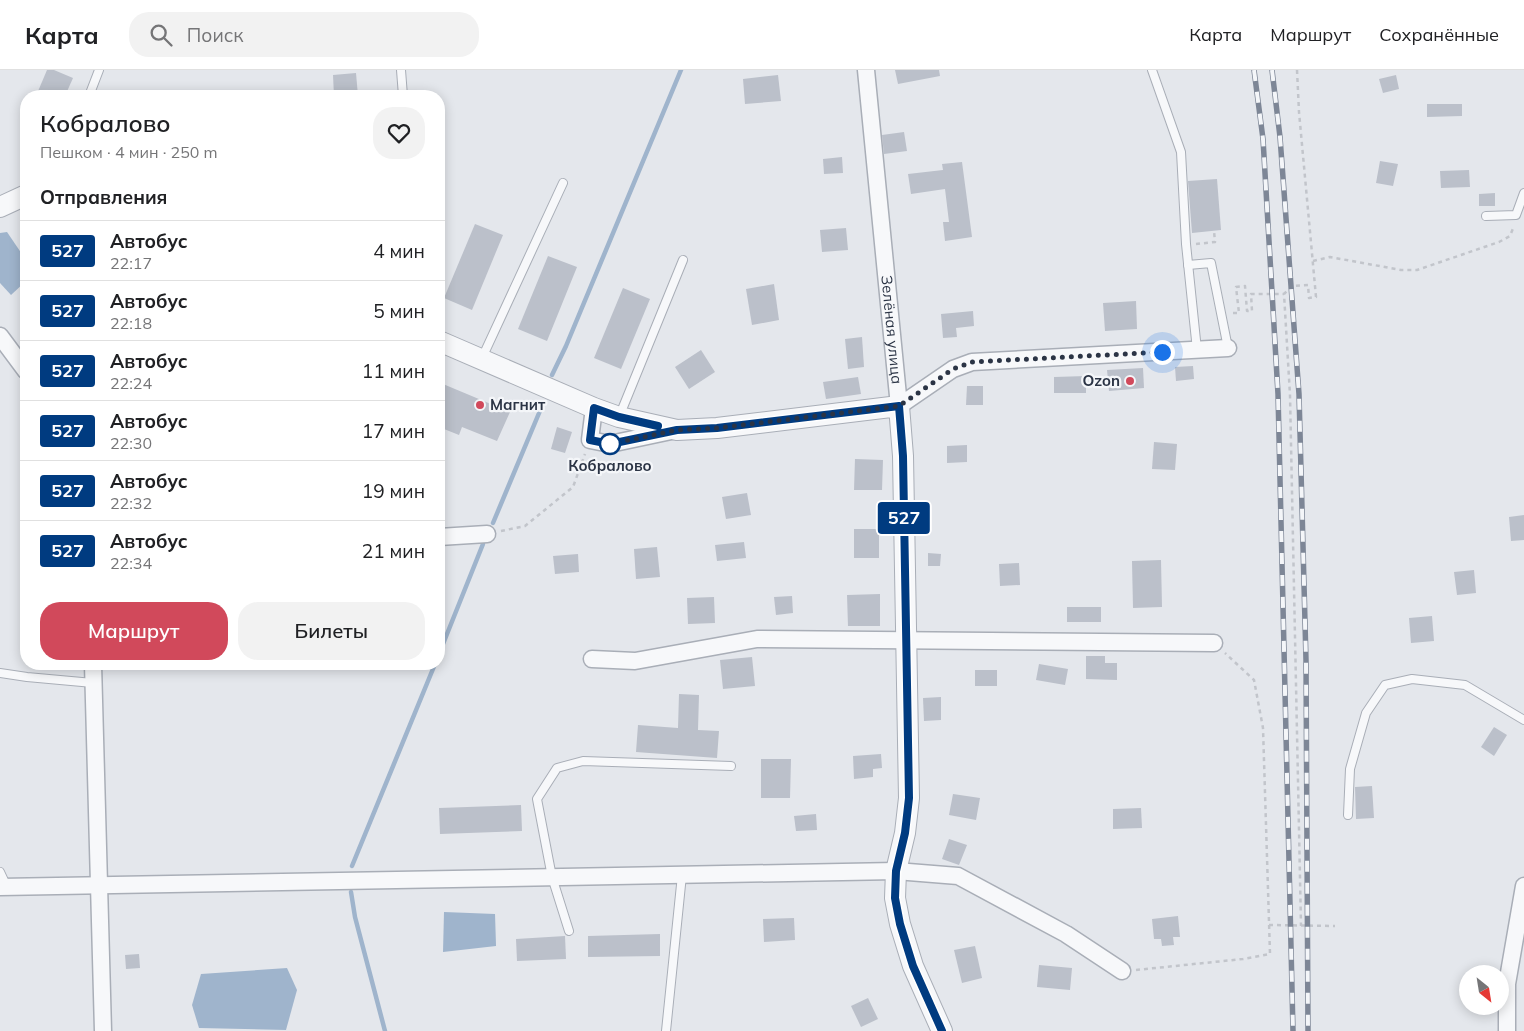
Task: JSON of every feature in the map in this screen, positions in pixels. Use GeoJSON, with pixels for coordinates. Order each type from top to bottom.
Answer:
{"type":"FeatureCollection","features":[{"type":"Feature","properties":{"kind":"street","name":"Зелёная улица"},"geometry":{"type":"LineString","coordinates":[[866,70],[903,456],[909,798],[905,833],[896,871],[895,898],[900,924],[913,966],[942,1031]]}},
{"type":"Feature","properties":{"kind":"street"},"geometry":{"type":"LineString","coordinates":[[0,207],[20,198]]}},
{"type":"Feature","properties":{"kind":"street"},"geometry":{"type":"LineString","coordinates":[[0,336],[20,363]]}},
{"type":"Feature","properties":{"kind":"street"},"geometry":{"type":"LineString","coordinates":[[445,343],[594,408],[619,417],[677,430]]}},
{"type":"Feature","properties":{"kind":"street"},"geometry":{"type":"LineString","coordinates":[[594,408],[590,440],[610,444],[677,430],[717,428],[899,406],[953,369],[972,362],[1228,348]]}},
{"type":"Feature","properties":{"kind":"street"},"geometry":{"type":"LineString","coordinates":[[445,537],[487,534]]}},
{"type":"Feature","properties":{"kind":"street"},"geometry":{"type":"LineString","coordinates":[[592,659],[635,661],[757,639],[1214,643]]}},
{"type":"Feature","properties":{"kind":"street"},"geometry":{"type":"LineString","coordinates":[[93,670],[103,1031]]}},
{"type":"Feature","properties":{"kind":"street"},"geometry":{"type":"LineString","coordinates":[[3,887],[896,871],[958,876],[1066,934],[1122,971]]}},
{"type":"Feature","properties":{"kind":"street"},"geometry":{"type":"LineString","coordinates":[[1507,1031],[1507,984],[1524,886]]}},
{"type":"Feature","properties":{"kind":"lane"},"geometry":{"type":"LineString","coordinates":[[92,90],[100,70]]}},
{"type":"Feature","properties":{"kind":"lane"},"geometry":{"type":"LineString","coordinates":[[401,70],[403,90]]}},
{"type":"Feature","properties":{"kind":"lane"},"geometry":{"type":"LineString","coordinates":[[1152,70],[1181,152],[1186,244],[1197,350]]}},
{"type":"Feature","properties":{"kind":"lane"},"geometry":{"type":"LineString","coordinates":[[482,359],[563,183]]}},
{"type":"Feature","properties":{"kind":"lane"},"geometry":{"type":"LineString","coordinates":[[1486,216],[1516,215],[1524,193]]}},
{"type":"Feature","properties":{"kind":"lane"},"geometry":{"type":"LineString","coordinates":[[619,417],[683,260]]}},
{"type":"Feature","properties":{"kind":"lane"},"geometry":{"type":"LineString","coordinates":[[1188,265],[1211,263],[1228,348]]}},
{"type":"Feature","properties":{"kind":"lane"},"geometry":{"type":"LineString","coordinates":[[0,673],[27,678],[93,683]]}},
{"type":"Feature","properties":{"kind":"lane"},"geometry":{"type":"LineString","coordinates":[[1348,815],[1350,769],[1366,713],[1385,685],[1412,679],[1465,685],[1524,720]]}},
{"type":"Feature","properties":{"kind":"lane"},"geometry":{"type":"LineString","coordinates":[[569,931],[552,877],[537,799],[557,768],[583,761],[731,766]]}},
{"type":"Feature","properties":{"kind":"lane"},"geometry":{"type":"LineString","coordinates":[[0,872],[3,887]]}},
{"type":"Feature","properties":{"kind":"lane"},"geometry":{"type":"LineString","coordinates":[[666,1031],[682,875]]}},
{"type":"Feature","properties":{"kind":"path"},"geometry":{"type":"LineString","coordinates":[[1232,306],[1233,314],[1239,313],[1236,287],[1245,286],[1247,311],[1252,311],[1251,294],[1284,294],[1292,286],[1308,284],[1309,298],[1316,297],[1299,112],[1297,70]]}},
{"type":"Feature","properties":{"kind":"path"},"geometry":{"type":"LineString","coordinates":[[1312,261],[1330,257],[1402,270],[1417,270],[1499,242],[1510,236],[1516,215]]}},
{"type":"Feature","properties":{"kind":"path"},"geometry":{"type":"LineString","coordinates":[[1186,244],[1215,242],[1214,231]]}},
{"type":"Feature","properties":{"kind":"path"},"geometry":{"type":"LineString","coordinates":[[1284,294],[1290,395],[1301,926]]}},
{"type":"Feature","properties":{"kind":"path"},"geometry":{"type":"LineString","coordinates":[[487,534],[525,526],[573,487],[590,440]]}},
{"type":"Feature","properties":{"kind":"path"},"geometry":{"type":"LineString","coordinates":[[1122,971],[1243,959],[1270,954],[1263,728],[1254,680],[1214,643]]}},
{"type":"Feature","properties":{"kind":"path"},"geometry":{"type":"LineString","coordinates":[[1269,925],[1335,926]]}},
{"type":"Feature","properties":{"kind":"water"},"geometry":{"type":"Polygon","coordinates":[[[7,232],[20,251],[20,287],[11,295],[0,283],[0,233],[7,232]]]}},
{"type":"Feature","properties":{"kind":"water"},"geometry":{"type":"Polygon","coordinates":[[[444,912],[495,914],[496,946],[443,952],[444,912]]]}},
{"type":"Feature","properties":{"kind":"water"},"geometry":{"type":"Polygon","coordinates":[[[287,968],[297,990],[286,1030],[199,1028],[192,1005],[201,974],[287,968]]]}},
{"type":"Feature","properties":{"kind":"building"},"geometry":{"type":"Polygon","coordinates":[[[47,70],[54,70],[73,78],[68,90],[39,90],[47,70]]]}},
{"type":"Feature","properties":{"kind":"building"},"geometry":{"type":"Polygon","coordinates":[[[895,70],[939,70],[940,76],[898,84],[895,70]]]}},
{"type":"Feature","properties":{"kind":"building"},"geometry":{"type":"Polygon","coordinates":[[[356,73],[357,90],[334,90],[333,75],[356,73]]]}},
{"type":"Feature","properties":{"kind":"building"},"geometry":{"type":"Polygon","coordinates":[[[778,75],[781,101],[745,104],[743,79],[778,75]]]}},
{"type":"Feature","properties":{"kind":"building"},"geometry":{"type":"Polygon","coordinates":[[[1396,75],[1399,89],[1383,93],[1379,79],[1396,75]]]}},
{"type":"Feature","properties":{"kind":"building"},"geometry":{"type":"Polygon","coordinates":[[[1427,104],[1462,104],[1462,116],[1427,117],[1427,104]]]}},
{"type":"Feature","properties":{"kind":"building"},"geometry":{"type":"Polygon","coordinates":[[[904,132],[907,151],[884,154],[882,135],[904,132]]]}},
{"type":"Feature","properties":{"kind":"building"},"geometry":{"type":"Polygon","coordinates":[[[842,157],[843,173],[824,174],[823,159],[842,157]]]}},
{"type":"Feature","properties":{"kind":"building"},"geometry":{"type":"Polygon","coordinates":[[[1380,161],[1398,164],[1393,186],[1376,183],[1380,161]]]}},
{"type":"Feature","properties":{"kind":"building"},"geometry":{"type":"Polygon","coordinates":[[[962,162],[972,237],[945,241],[943,222],[949,222],[945,189],[911,194],[908,174],[943,170],[942,164],[962,162]]]}},
{"type":"Feature","properties":{"kind":"building"},"geometry":{"type":"Polygon","coordinates":[[[1469,170],[1470,187],[1441,188],[1440,171],[1469,170]]]}},
{"type":"Feature","properties":{"kind":"building"},"geometry":{"type":"Polygon","coordinates":[[[1217,179],[1221,230],[1192,233],[1188,181],[1217,179]]]}},
{"type":"Feature","properties":{"kind":"building"},"geometry":{"type":"Polygon","coordinates":[[[1495,193],[1495,206],[1479,206],[1479,194],[1495,193]]]}},
{"type":"Feature","properties":{"kind":"building"},"geometry":{"type":"Polygon","coordinates":[[[475,224],[503,235],[472,310],[445,298],[475,224]]]}},
{"type":"Feature","properties":{"kind":"building"},"geometry":{"type":"Polygon","coordinates":[[[846,228],[848,250],[822,252],[820,230],[846,228]]]}},
{"type":"Feature","properties":{"kind":"building"},"geometry":{"type":"Polygon","coordinates":[[[548,256],[577,267],[547,341],[518,329],[548,256]]]}},
{"type":"Feature","properties":{"kind":"building"},"geometry":{"type":"Polygon","coordinates":[[[774,284],[779,320],[752,325],[746,289],[774,284]]]}},
{"type":"Feature","properties":{"kind":"building"},"geometry":{"type":"Polygon","coordinates":[[[623,288],[650,299],[621,369],[594,358],[623,288]]]}},
{"type":"Feature","properties":{"kind":"building"},"geometry":{"type":"Polygon","coordinates":[[[1136,301],[1137,329],[1105,331],[1103,303],[1136,301]]]}},
{"type":"Feature","properties":{"kind":"building"},"geometry":{"type":"Polygon","coordinates":[[[973,311],[974,326],[956,328],[957,337],[943,338],[941,314],[973,311]]]}},
{"type":"Feature","properties":{"kind":"building"},"geometry":{"type":"Polygon","coordinates":[[[862,337],[864,367],[848,369],[845,339],[862,337]]]}},
{"type":"Feature","properties":{"kind":"building"},"geometry":{"type":"Polygon","coordinates":[[[701,350],[715,372],[689,389],[675,367],[701,350]]]}},
{"type":"Feature","properties":{"kind":"building"},"geometry":{"type":"Polygon","coordinates":[[[1193,366],[1194,379],[1176,381],[1175,367],[1193,366]]]}},
{"type":"Feature","properties":{"kind":"building"},"geometry":{"type":"Polygon","coordinates":[[[1143,368],[1144,388],[1109,391],[1107,370],[1143,368]]]}},
{"type":"Feature","properties":{"kind":"building"},"geometry":{"type":"Polygon","coordinates":[[[1086,376],[1086,393],[1054,393],[1054,377],[1086,376]]]}},
{"type":"Feature","properties":{"kind":"building"},"geometry":{"type":"Polygon","coordinates":[[[858,377],[861,394],[826,399],[823,382],[858,377]]]}},
{"type":"Feature","properties":{"kind":"building"},"geometry":{"type":"Polygon","coordinates":[[[445,385],[510,412],[497,441],[462,427],[459,435],[445,429],[445,385]]]}},
{"type":"Feature","properties":{"kind":"building"},"geometry":{"type":"Polygon","coordinates":[[[967,386],[983,386],[983,405],[966,405],[967,386]]]}},
{"type":"Feature","properties":{"kind":"building"},"geometry":{"type":"Polygon","coordinates":[[[557,427],[572,432],[565,453],[551,449],[557,427]]]}},
{"type":"Feature","properties":{"kind":"building"},"geometry":{"type":"Polygon","coordinates":[[[1154,442],[1177,444],[1175,470],[1152,469],[1154,442]]]}},
{"type":"Feature","properties":{"kind":"building"},"geometry":{"type":"Polygon","coordinates":[[[967,445],[967,462],[947,463],[947,446],[967,445]]]}},
{"type":"Feature","properties":{"kind":"building"},"geometry":{"type":"Polygon","coordinates":[[[855,459],[883,460],[882,490],[854,490],[855,459]]]}},
{"type":"Feature","properties":{"kind":"building"},"geometry":{"type":"Polygon","coordinates":[[[747,493],[751,515],[726,519],[722,497],[747,493]]]}},
{"type":"Feature","properties":{"kind":"building"},"geometry":{"type":"Polygon","coordinates":[[[1524,515],[1524,540],[1511,541],[1509,517],[1524,515]]]}},
{"type":"Feature","properties":{"kind":"building"},"geometry":{"type":"Polygon","coordinates":[[[854,529],[879,529],[879,558],[854,558],[854,529]]]}},
{"type":"Feature","properties":{"kind":"building"},"geometry":{"type":"Polygon","coordinates":[[[744,542],[746,558],[717,561],[715,545],[744,542]]]}},
{"type":"Feature","properties":{"kind":"building"},"geometry":{"type":"Polygon","coordinates":[[[657,547],[660,577],[636,579],[634,549],[657,547]]]}},
{"type":"Feature","properties":{"kind":"building"},"geometry":{"type":"Polygon","coordinates":[[[928,553],[941,554],[940,566],[928,566],[928,553]]]}},
{"type":"Feature","properties":{"kind":"building"},"geometry":{"type":"Polygon","coordinates":[[[578,554],[579,572],[555,574],[553,556],[578,554]]]}},
{"type":"Feature","properties":{"kind":"building"},"geometry":{"type":"Polygon","coordinates":[[[1161,560],[1162,607],[1133,608],[1132,561],[1161,560]]]}},
{"type":"Feature","properties":{"kind":"building"},"geometry":{"type":"Polygon","coordinates":[[[1019,563],[1020,585],[1000,586],[999,564],[1019,563]]]}},
{"type":"Feature","properties":{"kind":"building"},"geometry":{"type":"Polygon","coordinates":[[[1474,570],[1476,593],[1457,595],[1454,572],[1474,570]]]}},
{"type":"Feature","properties":{"kind":"building"},"geometry":{"type":"Polygon","coordinates":[[[880,594],[880,626],[848,626],[847,595],[880,594]]]}},
{"type":"Feature","properties":{"kind":"building"},"geometry":{"type":"Polygon","coordinates":[[[792,596],[793,613],[776,615],[774,597],[792,596]]]}},
{"type":"Feature","properties":{"kind":"building"},"geometry":{"type":"Polygon","coordinates":[[[714,597],[715,623],[688,624],[687,598],[714,597]]]}},
{"type":"Feature","properties":{"kind":"building"},"geometry":{"type":"Polygon","coordinates":[[[1067,607],[1101,607],[1101,622],[1067,622],[1067,607]]]}},
{"type":"Feature","properties":{"kind":"building"},"geometry":{"type":"Polygon","coordinates":[[[1432,616],[1434,641],[1411,643],[1409,618],[1432,616]]]}},
{"type":"Feature","properties":{"kind":"building"},"geometry":{"type":"Polygon","coordinates":[[[1086,656],[1105,656],[1105,663],[1117,663],[1117,680],[1086,679],[1086,656]]]}},
{"type":"Feature","properties":{"kind":"building"},"geometry":{"type":"Polygon","coordinates":[[[752,657],[755,686],[723,689],[720,660],[752,657]]]}},
{"type":"Feature","properties":{"kind":"building"},"geometry":{"type":"Polygon","coordinates":[[[1039,664],[1068,669],[1065,685],[1036,680],[1039,664]]]}},
{"type":"Feature","properties":{"kind":"building"},"geometry":{"type":"Polygon","coordinates":[[[975,670],[997,670],[997,686],[975,686],[975,670]]]}},
{"type":"Feature","properties":{"kind":"building"},"geometry":{"type":"Polygon","coordinates":[[[679,694],[699,695],[698,730],[719,731],[717,758],[636,752],[638,725],[678,728],[679,694]]]}},
{"type":"Feature","properties":{"kind":"building"},"geometry":{"type":"Polygon","coordinates":[[[941,697],[941,720],[924,721],[923,698],[941,697]]]}},
{"type":"Feature","properties":{"kind":"building"},"geometry":{"type":"Polygon","coordinates":[[[1494,727],[1507,735],[1494,756],[1481,747],[1494,727]]]}},
{"type":"Feature","properties":{"kind":"building"},"geometry":{"type":"Polygon","coordinates":[[[881,754],[882,768],[873,769],[873,777],[854,779],[853,756],[881,754]]]}},
{"type":"Feature","properties":{"kind":"building"},"geometry":{"type":"Polygon","coordinates":[[[761,759],[791,759],[790,798],[761,798],[761,759]]]}},
{"type":"Feature","properties":{"kind":"building"},"geometry":{"type":"Polygon","coordinates":[[[1372,786],[1374,818],[1356,819],[1355,787],[1372,786]]]}},
{"type":"Feature","properties":{"kind":"building"},"geometry":{"type":"Polygon","coordinates":[[[953,794],[980,798],[976,820],[949,815],[953,794]]]}},
{"type":"Feature","properties":{"kind":"building"},"geometry":{"type":"Polygon","coordinates":[[[521,805],[522,831],[440,834],[439,808],[521,805]]]}},
{"type":"Feature","properties":{"kind":"building"},"geometry":{"type":"Polygon","coordinates":[[[1141,808],[1142,828],[1113,829],[1113,809],[1141,808]]]}},
{"type":"Feature","properties":{"kind":"building"},"geometry":{"type":"Polygon","coordinates":[[[816,814],[817,830],[796,831],[794,816],[816,814]]]}},
{"type":"Feature","properties":{"kind":"building"},"geometry":{"type":"Polygon","coordinates":[[[949,839],[967,845],[959,865],[942,859],[949,839]]]}},
{"type":"Feature","properties":{"kind":"building"},"geometry":{"type":"Polygon","coordinates":[[[1178,916],[1180,937],[1173,937],[1174,945],[1162,946],[1161,939],[1154,939],[1152,919],[1178,916]]]}},
{"type":"Feature","properties":{"kind":"building"},"geometry":{"type":"Polygon","coordinates":[[[794,918],[795,940],[764,942],[763,919],[794,918]]]}},
{"type":"Feature","properties":{"kind":"building"},"geometry":{"type":"Polygon","coordinates":[[[660,934],[660,956],[588,957],[588,936],[660,934]]]}},
{"type":"Feature","properties":{"kind":"building"},"geometry":{"type":"Polygon","coordinates":[[[565,936],[566,959],[517,961],[516,939],[565,936]]]}},
{"type":"Feature","properties":{"kind":"building"},"geometry":{"type":"Polygon","coordinates":[[[975,946],[982,978],[962,983],[954,950],[975,946]]]}},
{"type":"Feature","properties":{"kind":"building"},"geometry":{"type":"Polygon","coordinates":[[[139,954],[140,968],[126,969],[125,955],[139,954]]]}},
{"type":"Feature","properties":{"kind":"building"},"geometry":{"type":"Polygon","coordinates":[[[1039,965],[1072,968],[1070,990],[1037,987],[1039,965]]]}},
{"type":"Feature","properties":{"kind":"building"},"geometry":{"type":"Polygon","coordinates":[[[868,998],[878,1019],[861,1027],[851,1006],[868,998]]]}},
{"type":"Feature","properties":{"kind":"waterway"},"geometry":{"type":"LineString","coordinates":[[552,375],[566,346],[681,70]]}},
{"type":"Feature","properties":{"kind":"waterway"},"geometry":{"type":"LineString","coordinates":[[493,523],[542,406]]}},
{"type":"Feature","properties":{"kind":"waterway"},"geometry":{"type":"LineString","coordinates":[[445,639],[483,544]]}},
{"type":"Feature","properties":{"kind":"waterway"},"geometry":{"type":"LineString","coordinates":[[352,866],[433,670]]}},
{"type":"Feature","properties":{"kind":"waterway"},"geometry":{"type":"LineString","coordinates":[[351,892],[355,917],[385,1031]]}},
{"type":"Feature","properties":{"kind":"railway"},"geometry":{"type":"LineString","coordinates":[[1254,70],[1263,139],[1278,394],[1293,1031]]}},
{"type":"Feature","properties":{"kind":"railway"},"geometry":{"type":"LineString","coordinates":[[1272,70],[1280,137],[1299,394],[1306,660],[1308,1031]]}},
{"type":"Feature","properties":{"kind":"bus line","name":"527"},"geometry":{"type":"LineString","coordinates":[[658,426],[619,417],[594,408],[590,440],[610,444],[677,430],[717,428],[899,406],[903,456],[909,798],[905,833],[896,871],[895,898],[900,924],[913,966],[942,1031]]}},
{"type":"Feature","properties":{"kind":"place","name":"Ozon"},"geometry":{"type":"Point","coordinates":[1130,381]}},
{"type":"Feature","properties":{"kind":"place","name":"Магнит"},"geometry":{"type":"Point","coordinates":[480,405]}},
{"type":"Feature","properties":{"kind":"place","name":"Кобралово"},"geometry":{"type":"Point","coordinates":[610,444]}},
{"type":"Feature","properties":{"kind":"route"},"geometry":{"type":"LineString","coordinates":[[610,444],[677,430],[717,428],[899,406],[953,369],[972,362],[1162,352]]}}]}
